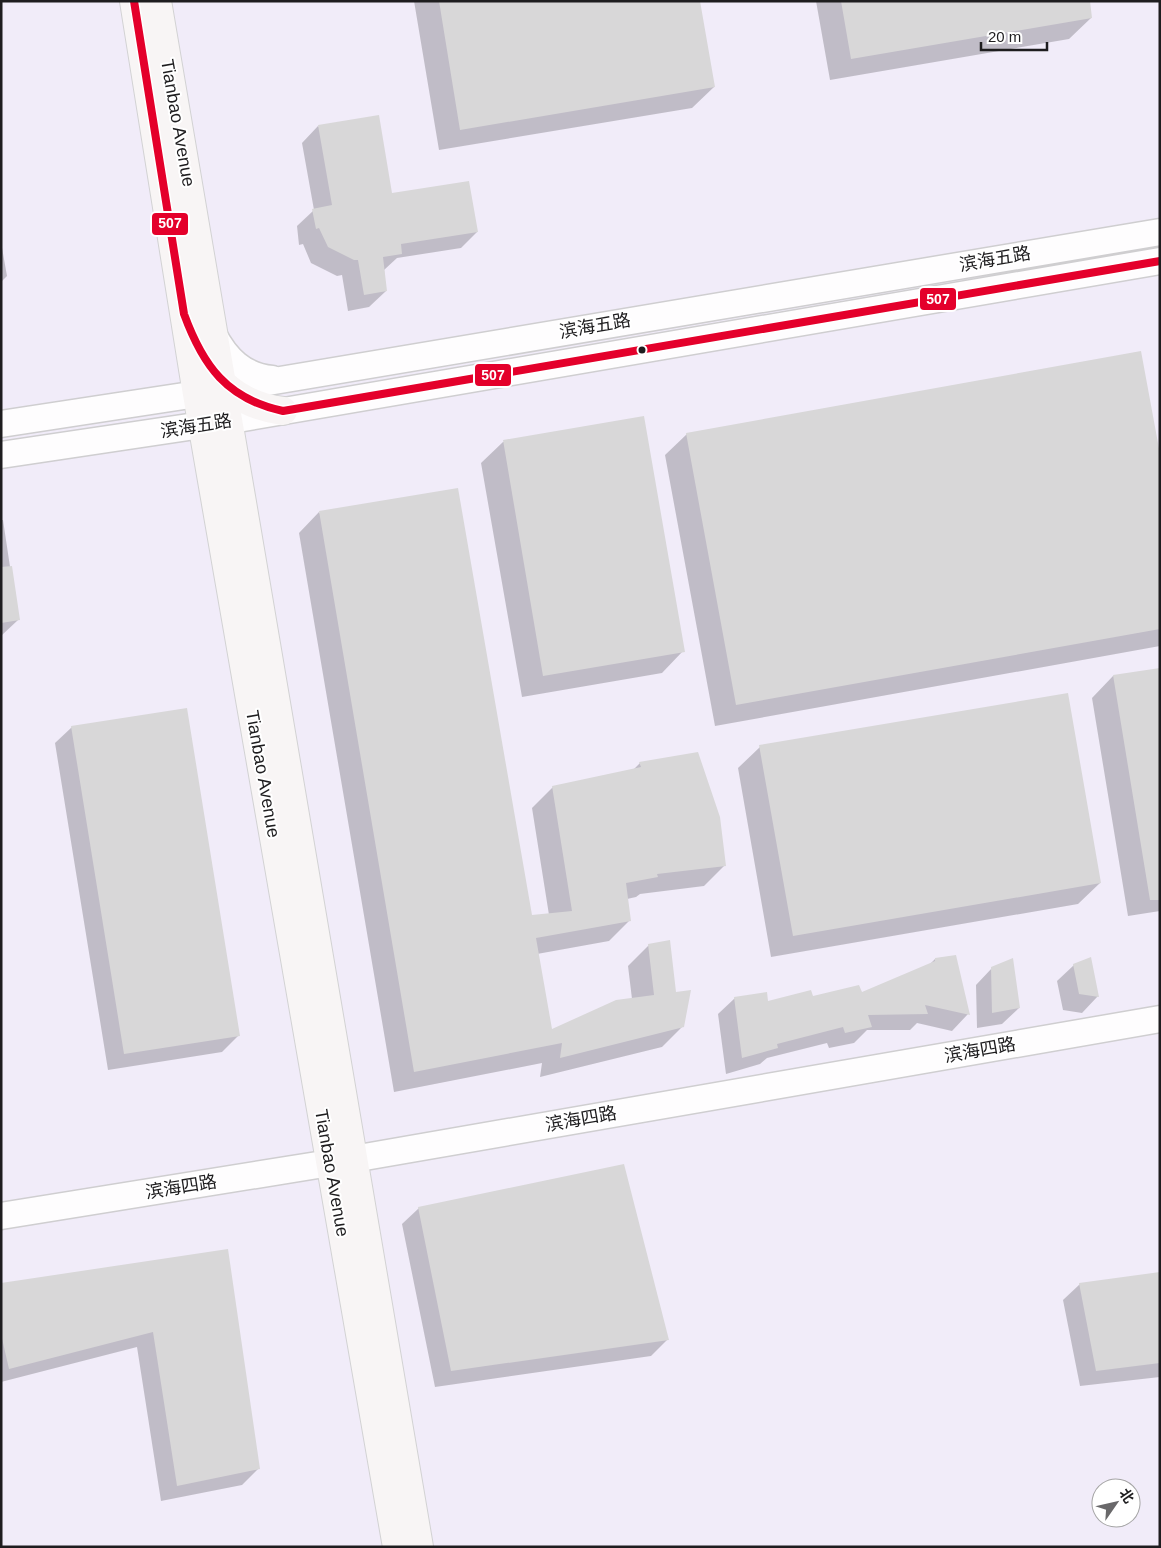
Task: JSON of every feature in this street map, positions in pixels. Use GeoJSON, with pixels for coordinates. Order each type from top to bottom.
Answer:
{"type":"FeatureCollection","features":[{"type":"Feature","properties":{"kind":"main road","name":"Tianbao Avenue"},"geometry":{"type":"LineString","coordinates":[[134,1],[184,314],[197,348],[217,388]]}},
{"type":"Feature","properties":{"kind":"main road","name":"Tianbao Avenue"},"geometry":{"type":"LineString","coordinates":[[157,1],[213,334],[217,388],[215,423],[342,1161],[419,1547]]}},
{"type":"Feature","properties":{"kind":"main road"},"geometry":{"type":"LineString","coordinates":[[217,388],[250,403],[283,411]]}},
{"type":"Feature","properties":{"kind":"main road","name":"Tianbao Avenue"},"geometry":{"type":"LineString","coordinates":[[342,1161],[397,1547]]}},
{"type":"Feature","properties":{"kind":"street","name":"滨海五路"},"geometry":{"type":"LineString","coordinates":[[1,424],[1160,232]]}},
{"type":"Feature","properties":{"kind":"street","name":"滨海五路"},"geometry":{"type":"LineString","coordinates":[[1,456],[215,423],[1160,261]]}},
{"type":"Feature","properties":{"kind":"street"},"geometry":{"type":"LineString","coordinates":[[213,334],[227,356],[242,369],[259,376],[281,379]]}},
{"type":"Feature","properties":{"kind":"street","name":"滨海四路"},"geometry":{"type":"LineString","coordinates":[[1,1216],[342,1161],[1160,1019]]}},
{"type":"Feature","properties":{"kind":"shaded area"},"geometry":{"type":"Polygon","coordinates":[[[1,1],[1160,1],[1160,1547],[1,1547],[1,1]]]}},
{"type":"Feature","properties":{"kind":"building"},"geometry":{"type":"Polygon","coordinates":[[[439,1],[700,1],[715,87],[460,130],[439,1]]]}},
{"type":"Feature","properties":{"kind":"building"},"geometry":{"type":"Polygon","coordinates":[[[841,1],[1090,1],[1092,18],[851,59],[841,1]]]}},
{"type":"Feature","properties":{"kind":"building"},"geometry":{"type":"Polygon","coordinates":[[[379,115],[392,193],[469,181],[478,232],[401,244],[402,254],[383,257],[387,291],[364,295],[358,260],[354,260],[328,247],[319,228],[316,229],[312,209],[332,205],[318,125],[379,115]]]}},
{"type":"Feature","properties":{"kind":"building"},"geometry":{"type":"Polygon","coordinates":[[[1141,351],[1160,454],[1160,629],[736,705],[686,433],[1141,351]]]}},
{"type":"Feature","properties":{"kind":"building"},"geometry":{"type":"Polygon","coordinates":[[[644,416],[685,652],[543,676],[503,440],[644,416]]]}},
{"type":"Feature","properties":{"kind":"building"},"geometry":{"type":"Polygon","coordinates":[[[458,488],[532,915],[572,911],[552,786],[641,767],[639,762],[698,752],[720,817],[726,866],[657,874],[658,877],[626,883],[631,921],[536,938],[552,1029],[616,1000],[654,995],[648,944],[670,940],[676,992],[691,990],[684,1027],[560,1058],[562,1043],[414,1072],[319,511],[458,488]]]}},
{"type":"Feature","properties":{"kind":"building"},"geometry":{"type":"Polygon","coordinates":[[[12,566],[20,620],[1,623],[1,567],[12,566]]]}},
{"type":"Feature","properties":{"kind":"building"},"geometry":{"type":"Polygon","coordinates":[[[1160,668],[1160,900],[1150,900],[1113,675],[1160,668]]]}},
{"type":"Feature","properties":{"kind":"building"},"geometry":{"type":"Polygon","coordinates":[[[1068,693],[1101,883],[793,936],[759,745],[1068,693]]]}},
{"type":"Feature","properties":{"kind":"building"},"geometry":{"type":"Polygon","coordinates":[[[187,708],[240,1036],[124,1054],[71,726],[187,708]]]}},
{"type":"Feature","properties":{"kind":"building"},"geometry":{"type":"Polygon","coordinates":[[[956,955],[970,1015],[925,1005],[928,1014],[868,1015],[872,1027],[845,1033],[843,1027],[777,1044],[778,1048],[742,1058],[734,997],[767,992],[768,1001],[811,990],[813,996],[859,985],[862,992],[935,961],[935,958],[956,955]]]}},
{"type":"Feature","properties":{"kind":"building"},"geometry":{"type":"Polygon","coordinates":[[[1091,957],[1099,997],[1079,994],[1073,964],[1091,957]]]}},
{"type":"Feature","properties":{"kind":"building"},"geometry":{"type":"Polygon","coordinates":[[[1013,958],[1020,1008],[992,1013],[991,967],[1013,958]]]}},
{"type":"Feature","properties":{"kind":"building"},"geometry":{"type":"Polygon","coordinates":[[[624,1164],[669,1340],[451,1371],[418,1207],[624,1164]]]}},
{"type":"Feature","properties":{"kind":"building"},"geometry":{"type":"Polygon","coordinates":[[[228,1249],[260,1469],[177,1486],[153,1332],[9,1369],[1,1334],[1,1283],[228,1249]]]}},
{"type":"Feature","properties":{"kind":"building"},"geometry":{"type":"Polygon","coordinates":[[[1160,1272],[1160,1363],[1096,1371],[1079,1283],[1160,1272]]]}},
{"type":"Feature","properties":{"kind":"transit line","name":"507"},"geometry":{"type":"LineString","coordinates":[[134,1],[184,314],[191,333],[209,364],[220,378],[232,389],[263,406],[283,411],[1160,261]]}}]}
